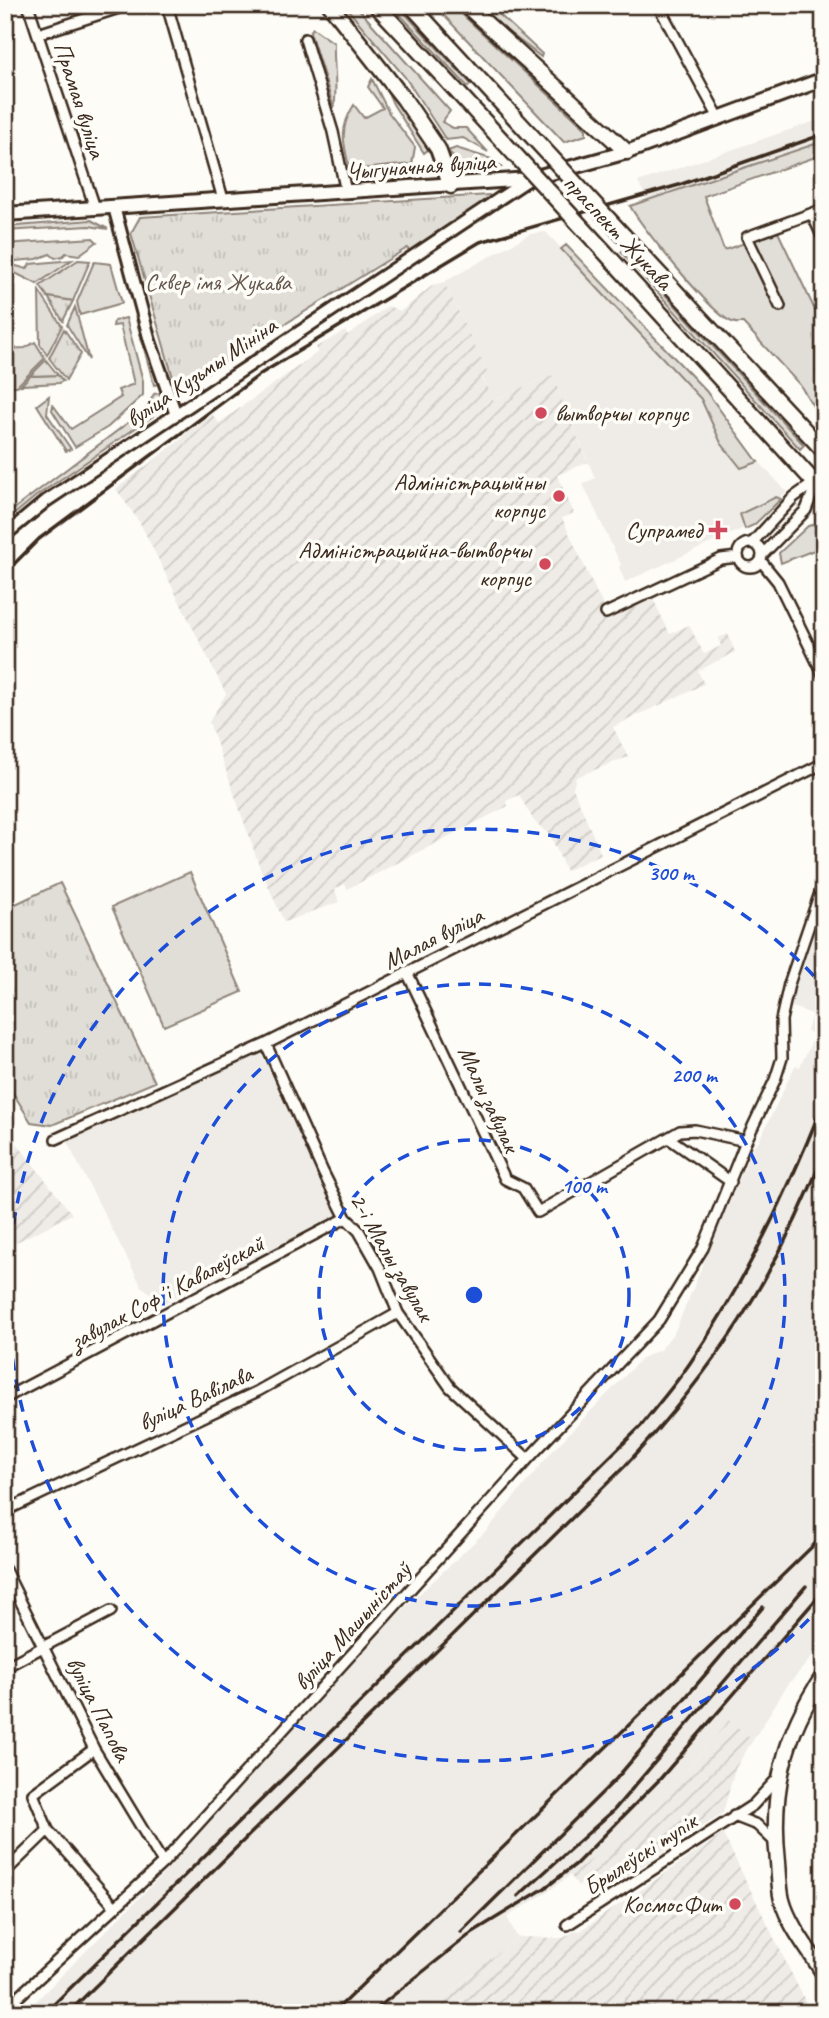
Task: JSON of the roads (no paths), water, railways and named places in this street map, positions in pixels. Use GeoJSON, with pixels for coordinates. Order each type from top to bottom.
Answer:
{"type":"FeatureCollection","features":[{"type":"Feature","properties":{"kind":"main road"},"geometry":{"type":"LineString","coordinates":[[330,5],[404,99],[438,149],[451,186]]}},
{"type":"Feature","properties":{"kind":"main road","name":"праспект Жукава"},"geometry":{"type":"LineString","coordinates":[[376,5],[821,484]]}},
{"type":"Feature","properties":{"kind":"main road","name":"праспект Жукава"},"geometry":{"type":"LineString","coordinates":[[411,5],[824,451]]}},
{"type":"Feature","properties":{"kind":"main road"},"geometry":{"type":"LineString","coordinates":[[466,5],[627,152]]}},
{"type":"Feature","properties":{"kind":"main road","name":"Чыгуначная вуліца"},"geometry":{"type":"LineString","coordinates":[[5,214],[529,179],[627,152],[824,79]]}},
{"type":"Feature","properties":{"kind":"main road"},"geometry":{"type":"LineString","coordinates":[[824,1675],[800,1712],[786,1746],[778,1778],[776,1843],[782,1899],[824,1974]]}},
{"type":"Feature","properties":{"kind":"street","name":"Прамая вуліца"},"geometry":{"type":"LineString","coordinates":[[28,5],[95,208]]}},
{"type":"Feature","properties":{"kind":"street"},"geometry":{"type":"LineString","coordinates":[[38,34],[128,5]]}},
{"type":"Feature","properties":{"kind":"street"},"geometry":{"type":"LineString","coordinates":[[167,5],[223,199]]}},
{"type":"Feature","properties":{"kind":"street"},"geometry":{"type":"LineString","coordinates":[[658,5],[719,118]]}},
{"type":"Feature","properties":{"kind":"street"},"geometry":{"type":"LineString","coordinates":[[305,39],[333,132],[346,192]]}},
{"type":"Feature","properties":{"kind":"street","name":"вуліца Кузьмы Мініна"},"geometry":{"type":"LineString","coordinates":[[5,535],[46,501],[529,179]]}},
{"type":"Feature","properties":{"kind":"street"},"geometry":{"type":"LineString","coordinates":[[114,207],[150,341],[176,415]]}},
{"type":"Feature","properties":{"kind":"street"},"geometry":{"type":"LineString","coordinates":[[780,306],[747,237],[824,209]]}},
{"type":"Feature","properties":{"kind":"street"},"geometry":{"type":"LineString","coordinates":[[812,214],[824,240]]}},
{"type":"Feature","properties":{"kind":"street"},"geometry":{"type":"LineString","coordinates":[[738,557],[743,546],[752,543],[794,497],[821,484]]}},
{"type":"Feature","properties":{"kind":"street"},"geometry":{"type":"LineString","coordinates":[[738,557],[748,568],[757,566],[806,510],[821,484]]}},
{"type":"Feature","properties":{"kind":"street"},"geometry":{"type":"LineString","coordinates":[[752,543],[778,582],[824,676]]}},
{"type":"Feature","properties":{"kind":"street"},"geometry":{"type":"LineString","coordinates":[[606,613],[721,559],[738,557]]}},
{"type":"Feature","properties":{"kind":"street","name":"Малая вуліца"},"geometry":{"type":"LineString","coordinates":[[56,1139],[266,1044],[824,763]]}},
{"type":"Feature","properties":{"kind":"street","name":"вуліца Машыністаў"},"geometry":{"type":"LineString","coordinates":[[5,2009],[163,1863],[528,1459],[659,1320],[703,1248],[746,1141],[775,1080],[782,1058],[781,1020],[789,984],[824,881]]}},
{"type":"Feature","properties":{"kind":"street","name":"Малы завулак"},"geometry":{"type":"LineString","coordinates":[[407,972],[505,1180],[523,1188],[538,1212],[680,1131],[695,1130],[746,1141]]}},
{"type":"Feature","properties":{"kind":"street","name":"2-і Малы завулак"},"geometry":{"type":"LineString","coordinates":[[266,1044],[346,1218],[359,1231],[380,1268],[398,1313],[450,1387],[528,1459]]}},
{"type":"Feature","properties":{"kind":"street"},"geometry":{"type":"LineString","coordinates":[[670,1139],[731,1182]]}},
{"type":"Feature","properties":{"kind":"street","name":"завулак Софʼі Кавалеўскай"},"geometry":{"type":"LineString","coordinates":[[5,1398],[346,1218]]}},
{"type":"Feature","properties":{"kind":"street","name":"вуліца Вавілава"},"geometry":{"type":"LineString","coordinates":[[5,1511],[258,1391],[398,1313]]}},
{"type":"Feature","properties":{"kind":"street","name":"вуліца Папова"},"geometry":{"type":"LineString","coordinates":[[5,1570],[94,1749],[163,1863]]}},
{"type":"Feature","properties":{"kind":"street"},"geometry":{"type":"LineString","coordinates":[[5,1667],[111,1611]]}},
{"type":"Feature","properties":{"kind":"street"},"geometry":{"type":"LineString","coordinates":[[94,1749],[33,1794],[48,1829],[115,1907]]}},
{"type":"Feature","properties":{"kind":"street","name":"Брылеўскі тупік"},"geometry":{"type":"LineString","coordinates":[[567,1925],[765,1795],[778,1778]]}},
{"type":"Feature","properties":{"kind":"street","name":"Брылеўскі тупік"},"geometry":{"type":"LineString","coordinates":[[734,1816],[757,1825],[776,1843]]}},
{"type":"Feature","properties":{"kind":"street"},"geometry":{"type":"LineString","coordinates":[[5,1872],[48,1829]]}},
{"type":"Feature","properties":{"kind":"street"},"geometry":{"type":"LineString","coordinates":[[5,1988],[14,2000]]}},
{"type":"Feature","properties":{"kind":"railway"},"geometry":{"type":"LineString","coordinates":[[5,573],[39,539],[262,373],[480,242],[679,185],[824,134]]}},
{"type":"Feature","properties":{"kind":"railway"},"geometry":{"type":"LineString","coordinates":[[45,2013],[641,1426],[690,1363],[730,1300],[781,1202],[824,1101]]}},
{"type":"Feature","properties":{"kind":"railway"},"geometry":{"type":"LineString","coordinates":[[68,2013],[625,1466],[658,1430],[715,1357],[763,1282],[785,1242],[824,1154]]}},
{"type":"Feature","properties":{"kind":"railway"},"geometry":{"type":"LineString","coordinates":[[333,2013],[824,1535]]}},
{"type":"Feature","properties":{"kind":"railway"},"geometry":{"type":"LineString","coordinates":[[518,1896],[614,1810],[806,1586]]}},
{"type":"Feature","properties":{"kind":"railway"},"geometry":{"type":"LineString","coordinates":[[371,2013],[473,1932],[545,1888],[576,1864],[660,1779],[824,1590]]}},
{"type":"Feature","properties":{"kind":"railway"},"geometry":{"type":"LineString","coordinates":[[461,1932],[616,1779],[763,1607]]}},
{"type":"Feature","properties":{"kind":"place","name":"вытворчы корпус"},"geometry":{"type":"Point","coordinates":[541,413]}},
{"type":"Feature","properties":{"kind":"place","name":"Адміністрацыйны корпус"},"geometry":{"type":"Point","coordinates":[559,496]}},
{"type":"Feature","properties":{"kind":"place","name":"Супрамед"},"geometry":{"type":"Point","coordinates":[718,530]}},
{"type":"Feature","properties":{"kind":"place","name":"Адміністрацыйна-вытворчы корпус"},"geometry":{"type":"Point","coordinates":[545,564]}},
{"type":"Feature","properties":{"kind":"place","name":"КосмосФит"},"geometry":{"type":"Point","coordinates":[735,1904]}},
{"type":"Feature","properties":{"kind":"park label","name":"Сквер імя Жукава"},"geometry":{"type":"Point","coordinates":[218,282]}}]}
